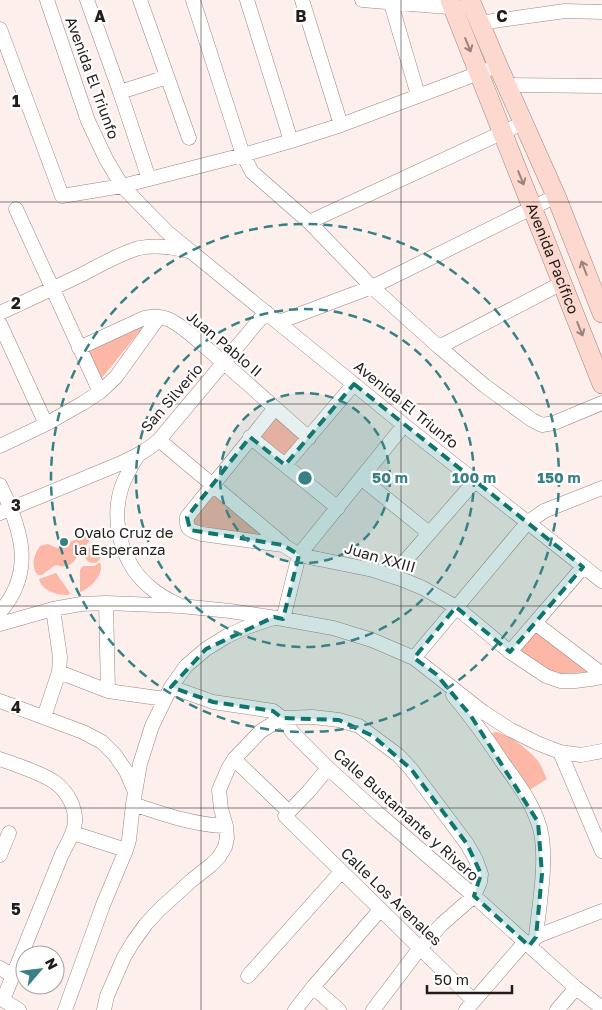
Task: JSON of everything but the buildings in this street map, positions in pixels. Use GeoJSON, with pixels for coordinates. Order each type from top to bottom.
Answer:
{"type":"FeatureCollection","features":[{"type":"Feature","properties":{"kind":"street","name":"Avenida El Triunfo"},"geometry":{"type":"LineString","coordinates":[[47,0],[88,121],[106,159],[122,186],[166,232],[404,425],[602,581]]}},
{"type":"Feature","properties":{"kind":"street"},"geometry":{"type":"LineString","coordinates":[[87,0],[149,179]]}},
{"type":"Feature","properties":{"kind":"street"},"geometry":{"type":"LineString","coordinates":[[140,0],[189,138]]}},
{"type":"Feature","properties":{"kind":"street"},"geometry":{"type":"LineString","coordinates":[[193,0],[243,154],[252,172],[309,222],[372,287],[439,347],[485,386],[532,420],[542,425],[554,423],[602,403]]}},
{"type":"Feature","properties":{"kind":"street"},"geometry":{"type":"LineString","coordinates":[[247,0],[291,141]]}},
{"type":"Feature","properties":{"kind":"street"},"geometry":{"type":"LineString","coordinates":[[302,0],[341,125]]}},
{"type":"Feature","properties":{"kind":"street"},"geometry":{"type":"LineString","coordinates":[[362,0],[452,4],[475,11],[602,12]]}},
{"type":"Feature","properties":{"kind":"street"},"geometry":{"type":"LineString","coordinates":[[391,1],[418,95]]}},
{"type":"Feature","properties":{"kind":"street","name":"Avenida Pacífico"},"geometry":{"type":"LineString","coordinates":[[452,4],[602,384]]}},
{"type":"Feature","properties":{"kind":"street","name":"Avenida Pacífico"},"geometry":{"type":"LineString","coordinates":[[475,11],[556,196],[602,313]]}},
{"type":"Feature","properties":{"kind":"street"},"geometry":{"type":"LineString","coordinates":[[0,29],[62,196],[122,186],[291,141],[341,125],[498,66]]}},
{"type":"Feature","properties":{"kind":"street"},"geometry":{"type":"LineString","coordinates":[[120,92],[167,77]]}},
{"type":"Feature","properties":{"kind":"street"},"geometry":{"type":"LineString","coordinates":[[506,84],[602,86]]}},
{"type":"Feature","properties":{"kind":"street"},"geometry":{"type":"LineString","coordinates":[[309,222],[523,123]]}},
{"type":"Feature","properties":{"kind":"street"},"geometry":{"type":"LineString","coordinates":[[278,322],[372,287],[556,196]]}},
{"type":"Feature","properties":{"kind":"street"},"geometry":{"type":"LineString","coordinates":[[16,209],[100,392]]}},
{"type":"Feature","properties":{"kind":"street","name":"Avenida El Triunfo"},"geometry":{"type":"LineString","coordinates":[[0,313],[138,248],[156,246],[191,252]]}},
{"type":"Feature","properties":{"kind":"street"},"geometry":{"type":"LineString","coordinates":[[439,347],[562,284]]}},
{"type":"Feature","properties":{"kind":"street","name":"San Silverio"},"geometry":{"type":"LineString","coordinates":[[6,510],[139,455],[151,447],[159,440],[266,312]]}},
{"type":"Feature","properties":{"kind":"street"},"geometry":{"type":"LineString","coordinates":[[79,348],[144,318],[159,316]]}},
{"type":"Feature","properties":{"kind":"street"},"geometry":{"type":"LineString","coordinates":[[0,446],[46,424],[100,392],[116,377],[159,316]]}},
{"type":"Feature","properties":{"kind":"street","name":"Juan Pablo II"},"geometry":{"type":"LineString","coordinates":[[159,316],[181,327],[309,438]]}},
{"type":"Feature","properties":{"kind":"street"},"geometry":{"type":"LineString","coordinates":[[0,324],[46,424]]}},
{"type":"Feature","properties":{"kind":"street"},"geometry":{"type":"LineString","coordinates":[[285,465],[354,384]]}},
{"type":"Feature","properties":{"kind":"street"},"geometry":{"type":"LineString","coordinates":[[212,485],[275,408]]}},
{"type":"Feature","properties":{"kind":"street"},"geometry":{"type":"LineString","coordinates":[[278,618],[299,555],[404,425]]}},
{"type":"Feature","properties":{"kind":"street"},"geometry":{"type":"LineString","coordinates":[[250,437],[338,508]]}},
{"type":"Feature","properties":{"kind":"street"},"geometry":{"type":"LineString","coordinates":[[159,440],[283,544]]}},
{"type":"Feature","properties":{"kind":"street"},"geometry":{"type":"LineString","coordinates":[[139,455],[128,470],[118,505],[121,541],[127,558],[137,574],[164,598],[181,606]]}},
{"type":"Feature","properties":{"kind":"street"},"geometry":{"type":"LineString","coordinates":[[361,478],[429,533]]}},
{"type":"Feature","properties":{"kind":"street"},"geometry":{"type":"LineString","coordinates":[[392,576],[475,481]]}},
{"type":"Feature","properties":{"kind":"street"},"geometry":{"type":"LineString","coordinates":[[0,485],[6,510],[19,530],[22,555],[21,572],[14,592],[0,612]]}},
{"type":"Feature","properties":{"kind":"street","name":"Juan XXIII"},"geometry":{"type":"LineString","coordinates":[[212,485],[187,517],[186,526],[190,530],[202,534],[283,544],[299,555],[373,570],[392,576],[423,588],[456,607],[510,652],[546,676],[560,681],[575,681],[602,676]]}},
{"type":"Feature","properties":{"kind":"street"},"geometry":{"type":"LineString","coordinates":[[414,658],[527,523],[544,511],[602,488]]}},
{"type":"Feature","properties":{"kind":"street"},"geometry":{"type":"LineString","coordinates":[[510,652],[583,567]]}},
{"type":"Feature","properties":{"kind":"street"},"geometry":{"type":"LineString","coordinates":[[106,603],[108,691]]}},
{"type":"Feature","properties":{"kind":"street"},"geometry":{"type":"LineString","coordinates":[[0,624],[53,609],[82,604],[106,603],[181,606],[230,611],[333,628],[372,640],[414,658],[483,712],[511,730],[537,743],[560,752],[581,755],[602,751]]}},
{"type":"Feature","properties":{"kind":"street"},"geometry":{"type":"LineString","coordinates":[[44,717],[59,672],[60,657],[53,609]]}},
{"type":"Feature","properties":{"kind":"street"},"geometry":{"type":"LineString","coordinates":[[65,1010],[103,905],[126,850],[140,764],[152,726],[168,693],[186,666],[206,649],[226,636],[246,627],[278,618]]}},
{"type":"Feature","properties":{"kind":"street"},"geometry":{"type":"LineString","coordinates":[[535,623],[602,676]]}},
{"type":"Feature","properties":{"kind":"street","name":"Calle Bustamante y Rivero"},"geometry":{"type":"LineString","coordinates":[[59,672],[108,691],[168,693],[273,711],[282,718],[293,733],[328,768],[380,815],[530,942],[576,988],[602,1008]]}},
{"type":"Feature","properties":{"kind":"street"},"geometry":{"type":"LineString","coordinates":[[436,674],[471,716],[526,798],[538,822],[542,837],[542,874],[530,942]]}},
{"type":"Feature","properties":{"kind":"street"},"geometry":{"type":"LineString","coordinates":[[0,701],[83,732],[102,742],[115,755],[126,771],[134,798],[184,820],[214,826],[226,826]]}},
{"type":"Feature","properties":{"kind":"street"},"geometry":{"type":"LineString","coordinates":[[104,1010],[107,996],[124,958],[146,924],[160,909],[211,865],[225,847],[227,838],[226,826],[219,790],[234,759],[261,731],[282,718],[339,720],[359,726],[398,754],[467,844],[481,874],[474,896],[442,924],[420,948],[373,1010]]}},
{"type":"Feature","properties":{"kind":"street"},"geometry":{"type":"LineString","coordinates":[[560,752],[597,827],[602,851]]}},
{"type":"Feature","properties":{"kind":"street","name":"Calle Los Arenales"},"geometry":{"type":"LineString","coordinates":[[234,759],[341,872],[420,948],[470,1005]]}},
{"type":"Feature","properties":{"kind":"street"},"geometry":{"type":"LineString","coordinates":[[0,760],[57,784],[72,803],[75,822],[73,833],[62,854],[2,999],[19,1010]]}},
{"type":"Feature","properties":{"kind":"street"},"geometry":{"type":"LineString","coordinates":[[286,814],[328,768]]}},
{"type":"Feature","properties":{"kind":"street"},"geometry":{"type":"LineString","coordinates":[[0,855],[8,833]]}},
{"type":"Feature","properties":{"kind":"street"},"geometry":{"type":"LineString","coordinates":[[73,833],[126,850]]}},
{"type":"Feature","properties":{"kind":"street"},"geometry":{"type":"LineString","coordinates":[[248,976],[341,872]]}},
{"type":"Feature","properties":{"kind":"street"},"geometry":{"type":"LineString","coordinates":[[295,1010],[380,910]]}},
{"type":"Feature","properties":{"kind":"street"},"geometry":{"type":"LineString","coordinates":[[470,1005],[530,942],[602,911]]}},
{"type":"Feature","properties":{"kind":"street"},"geometry":{"type":"LineString","coordinates":[[0,968],[13,976]]}},
{"type":"Feature","properties":{"kind":"street"},"geometry":{"type":"LineString","coordinates":[[313,987],[339,1010]]}},
{"type":"Feature","properties":{"kind":"street"},"geometry":{"type":"LineString","coordinates":[[557,1010],[576,988]]}},
{"type":"Feature","properties":{"kind":"highlighted area"},"geometry":{"type":"Polygon","coordinates":[[[354,384],[583,567],[510,652],[456,607],[414,658],[436,674],[471,716],[538,822],[542,874],[536,937],[529,946],[474,896],[481,874],[467,844],[411,769],[373,736],[339,720],[282,718],[273,711],[213,702],[171,687],[206,649],[274,617],[283,619],[299,555],[283,545],[190,530],[187,517],[250,437],[285,465],[354,384]]]}},
{"type":"Feature","properties":{"kind":"shaded area"},"geometry":{"type":"Polygon","coordinates":[[[148,321],[101,379],[86,348],[148,321]]]}},
{"type":"Feature","properties":{"kind":"shaded area"},"geometry":{"type":"Polygon","coordinates":[[[275,414],[302,436],[282,459],[256,436],[275,414]]]}},
{"type":"Feature","properties":{"kind":"shaded area"},"geometry":{"type":"Polygon","coordinates":[[[213,491],[265,537],[196,525],[192,521],[213,491]]]}},
{"type":"Feature","properties":{"kind":"shaded area"},"geometry":{"type":"Polygon","coordinates":[[[81,532],[88,534],[90,541],[79,550],[77,558],[72,564],[65,566],[57,565],[42,575],[38,575],[34,569],[34,561],[40,546],[48,544],[57,548],[77,539],[81,532]]]}},
{"type":"Feature","properties":{"kind":"shaded area"},"geometry":{"type":"Polygon","coordinates":[[[93,547],[101,555],[93,563],[85,555],[93,547]]]}},
{"type":"Feature","properties":{"kind":"shaded area"},"geometry":{"type":"Polygon","coordinates":[[[100,562],[101,571],[99,576],[80,592],[80,570],[83,566],[94,566],[100,562]]]}},
{"type":"Feature","properties":{"kind":"shaded area"},"geometry":{"type":"Polygon","coordinates":[[[56,573],[70,593],[68,595],[50,592],[43,587],[39,579],[56,573]]]}},
{"type":"Feature","properties":{"kind":"shaded area"},"geometry":{"type":"Polygon","coordinates":[[[535,627],[592,672],[552,674],[515,650],[535,627]]]}},
{"type":"Feature","properties":{"kind":"shaded area"},"geometry":{"type":"Polygon","coordinates":[[[495,732],[512,739],[530,752],[538,761],[547,779],[526,792],[491,734],[495,732]]]}},
{"type":"Feature","properties":{"kind":"place","name":"Ovalo Cruz de la Esperanza"},"geometry":{"type":"Point","coordinates":[64,542]}}]}
